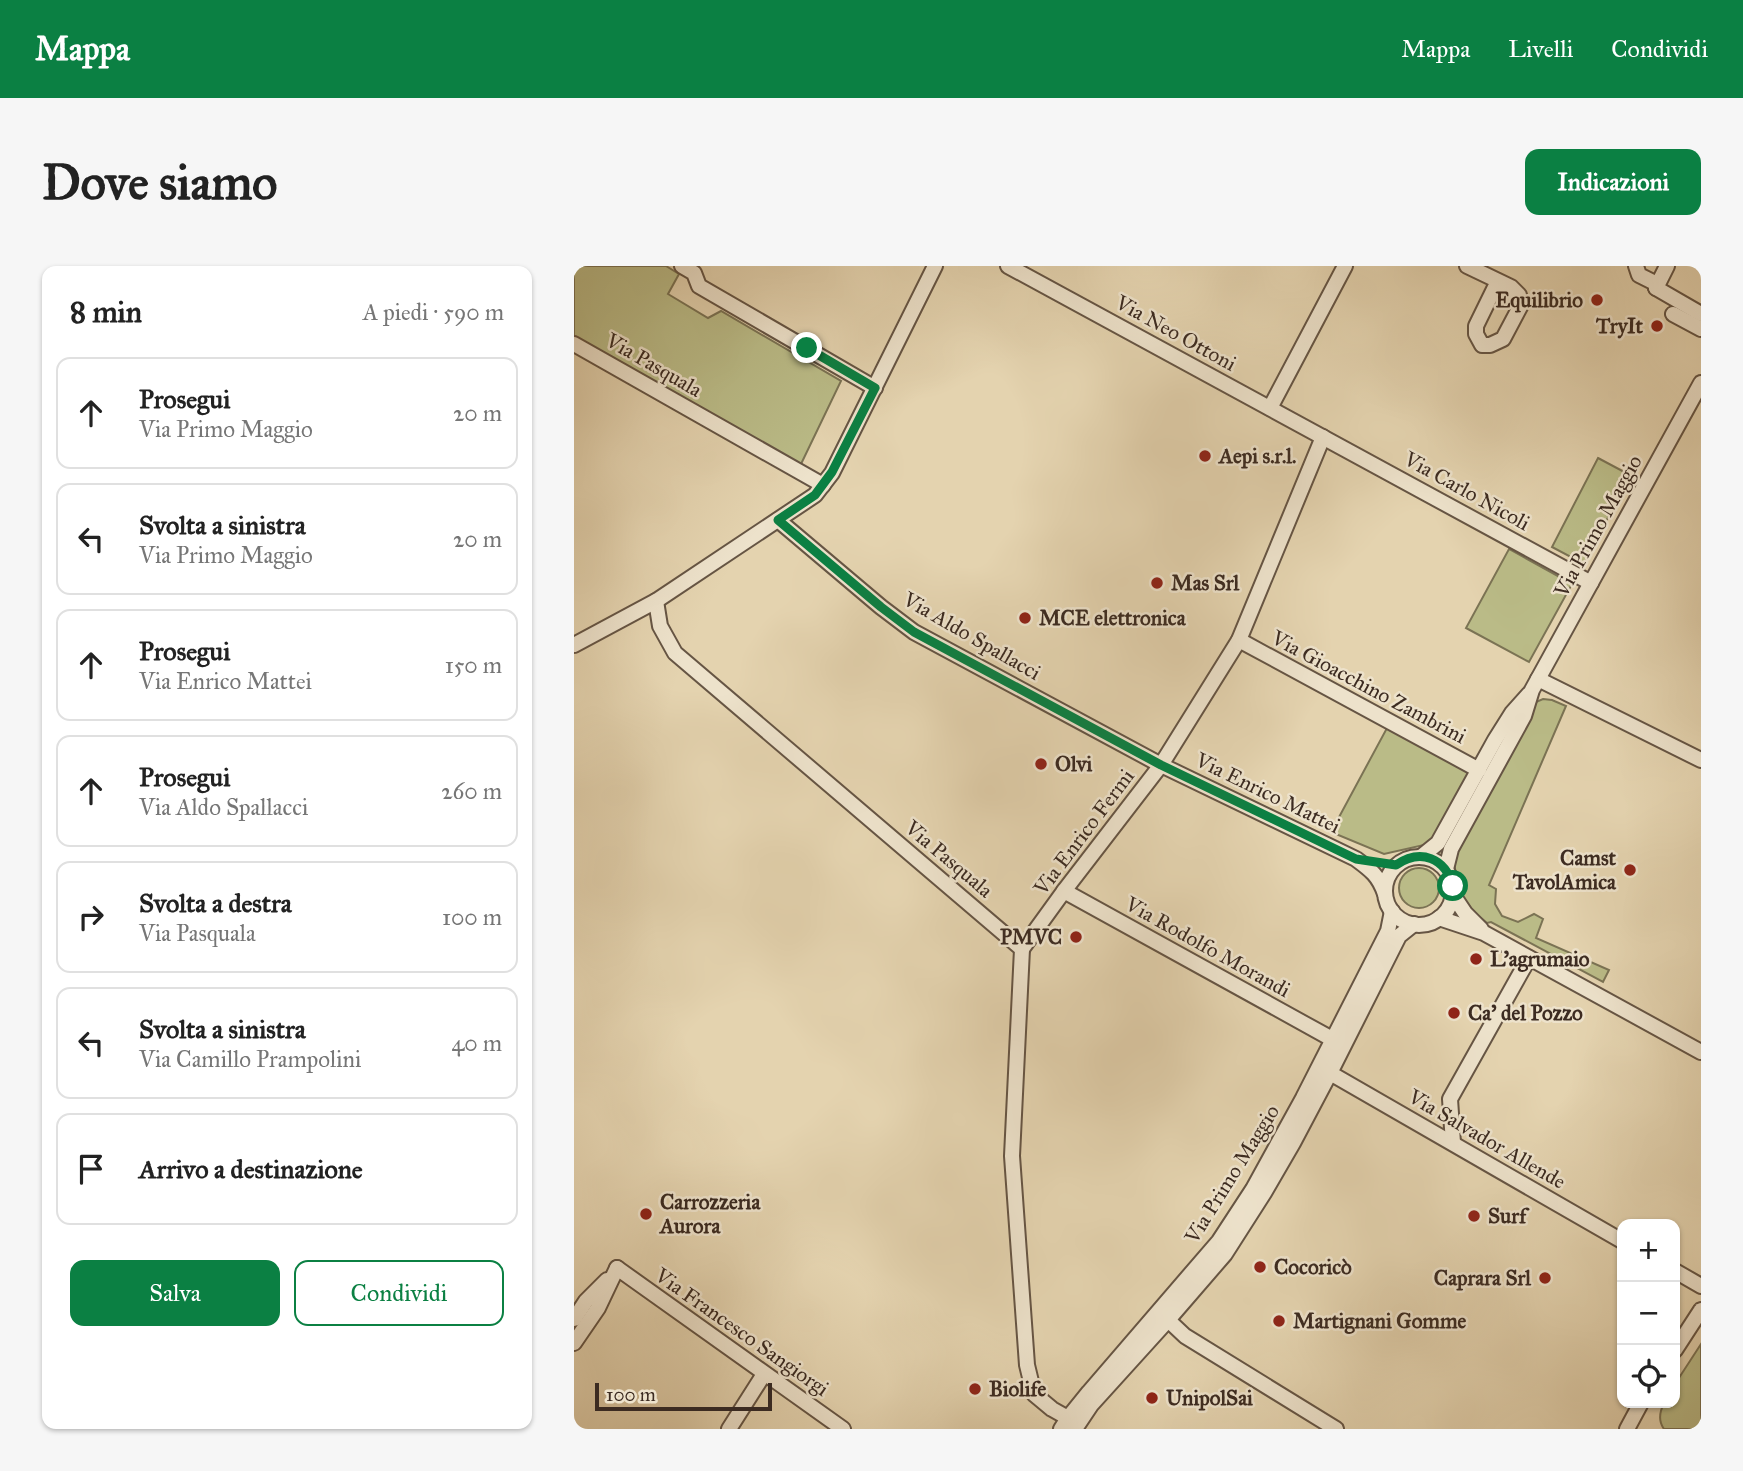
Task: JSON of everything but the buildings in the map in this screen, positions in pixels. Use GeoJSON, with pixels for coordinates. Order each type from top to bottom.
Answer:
{"type":"FeatureCollection","features":[{"type":"Feature","properties":{"kind":"street"},"geometry":{"type":"LineString","coordinates":[[682,266],[694,273],[699,286],[875,388]]}},
{"type":"Feature","properties":{"kind":"street"},"geometry":{"type":"LineString","coordinates":[[574,645],[656,601],[815,495],[832,472],[934,266]]}},
{"type":"Feature","properties":{"kind":"street","name":"Via Neo Ottoni"},"geometry":{"type":"LineString","coordinates":[[1008,266],[1323,437]]}},
{"type":"Feature","properties":{"kind":"street"},"geometry":{"type":"LineString","coordinates":[[1270,408],[1345,266]]}},
{"type":"Feature","properties":{"kind":"street"},"geometry":{"type":"LineString","coordinates":[[1467,266],[1498,281]]}},
{"type":"Feature","properties":{"kind":"street"},"geometry":{"type":"LineString","coordinates":[[1656,288],[1667,266]]}},
{"type":"Feature","properties":{"kind":"street"},"geometry":{"type":"LineString","coordinates":[[1639,269],[1655,283],[1656,288],[1701,314]]}},
{"type":"Feature","properties":{"kind":"street"},"geometry":{"type":"LineString","coordinates":[[1672,314],[1701,329]]}},
{"type":"Feature","properties":{"kind":"street","name":"Via Pasquala"},"geometry":{"type":"LineString","coordinates":[[574,344],[823,485]]}},
{"type":"Feature","properties":{"kind":"street","name":"Via Primo Maggio"},"geometry":{"type":"LineString","coordinates":[[1396,865],[1404,860],[1422,856],[1438,843],[1512,713],[1535,684],[1701,383]]}},
{"type":"Feature","properties":{"kind":"street","name":"Via Carlo Nicoli"},"geometry":{"type":"LineString","coordinates":[[1323,437],[1591,583]]}},
{"type":"Feature","properties":{"kind":"street","name":"Via Enrico Fermi"},"geometry":{"type":"LineString","coordinates":[[1023,949],[1161,765],[1239,640],[1323,437]]}},
{"type":"Feature","properties":{"kind":"street","name":"Via Aldo Spallacci"},"geometry":{"type":"LineString","coordinates":[[778,520],[914,632],[1161,765]]}},
{"type":"Feature","properties":{"kind":"street","name":"Via Pasquala"},"geometry":{"type":"LineString","coordinates":[[656,601],[660,626],[675,653],[1023,949]]}},
{"type":"Feature","properties":{"kind":"street","name":"Via Gioacchino Zambrini"},"geometry":{"type":"LineString","coordinates":[[1239,640],[1479,770]]}},
{"type":"Feature","properties":{"kind":"street"},"geometry":{"type":"LineString","coordinates":[[1535,684],[1701,760]]}},
{"type":"Feature","properties":{"kind":"street","name":"Via Primo Maggio"},"geometry":{"type":"LineString","coordinates":[[1446,869],[1451,849],[1524,716],[1535,684]]}},
{"type":"Feature","properties":{"kind":"street","name":"Via Enrico Mattei"},"geometry":{"type":"LineString","coordinates":[[1161,765],[1356,859],[1381,882],[1385,894]]}},
{"type":"Feature","properties":{"kind":"street"},"geometry":{"type":"LineString","coordinates":[[1422,856],[1439,862],[1446,869],[1451,877],[1454,895],[1465,913],[1484,933]]}},
{"type":"Feature","properties":{"kind":"street","name":"Via Enrico Mattei"},"geometry":{"type":"LineString","coordinates":[[1356,859],[1396,865]]}},
{"type":"Feature","properties":{"kind":"street"},"geometry":{"type":"LineString","coordinates":[[1396,865],[1386,883],[1385,894],[1392,911],[1405,922],[1431,923],[1446,912],[1454,895]]}},
{"type":"Feature","properties":{"kind":"street","name":"Via Rodolfo Morandi"},"geometry":{"type":"LineString","coordinates":[[1064,891],[1332,1040]]}},
{"type":"Feature","properties":{"kind":"street","name":"Via Primo Maggio"},"geometry":{"type":"LineString","coordinates":[[1068,1426],[1219,1241],[1259,1178],[1388,931],[1392,911]]}},
{"type":"Feature","properties":{"kind":"street"},"geometry":{"type":"LineString","coordinates":[[1439,918],[1484,933],[1701,1052]]}},
{"type":"Feature","properties":{"kind":"street","name":"Via Primo Maggio"},"geometry":{"type":"LineString","coordinates":[[1068,1426],[1091,1405],[1225,1254],[1270,1184],[1399,936],[1414,924]]}},
{"type":"Feature","properties":{"kind":"street"},"geometry":{"type":"LineString","coordinates":[[1023,949],[1012,1156],[1027,1365],[1034,1394],[1068,1426]]}},
{"type":"Feature","properties":{"kind":"street"},"geometry":{"type":"LineString","coordinates":[[1453,1143],[1450,1100],[1530,958]]}},
{"type":"Feature","properties":{"kind":"street","name":"Via Salvador Allende"},"geometry":{"type":"LineString","coordinates":[[1330,1073],[1617,1238]]}},
{"type":"Feature","properties":{"kind":"street"},"geometry":{"type":"LineString","coordinates":[[574,1319],[586,1301],[617,1269]]}},
{"type":"Feature","properties":{"kind":"street"},"geometry":{"type":"LineString","coordinates":[[574,1343],[598,1308],[617,1269]]}},
{"type":"Feature","properties":{"kind":"street","name":"Via Francesco Sangiorgi"},"geometry":{"type":"LineString","coordinates":[[617,1269],[843,1429]]}},
{"type":"Feature","properties":{"kind":"street"},"geometry":{"type":"LineString","coordinates":[[1680,1274],[1701,1286]]}},
{"type":"Feature","properties":{"kind":"street"},"geometry":{"type":"LineString","coordinates":[[1678,1345],[1701,1310]]}},
{"type":"Feature","properties":{"kind":"street"},"geometry":{"type":"LineString","coordinates":[[1168,1320],[1185,1336],[1336,1429]]}},
{"type":"Feature","properties":{"kind":"street"},"geometry":{"type":"LineString","coordinates":[[729,1429],[764,1374]]}},
{"type":"Feature","properties":{"kind":"street"},"geometry":{"type":"LineString","coordinates":[[1634,1426],[1639,1408]]}},
{"type":"Feature","properties":{"kind":"green space"},"geometry":{"type":"Polygon","coordinates":[[[578,266],[666,266],[679,274],[668,294],[708,318],[721,311],[841,381],[801,464],[574,336],[574,272],[578,266]]]}},
{"type":"Feature","properties":{"kind":"green space"},"geometry":{"type":"Polygon","coordinates":[[[1598,458],[1630,475],[1584,564],[1552,547],[1598,458]]]}},
{"type":"Feature","properties":{"kind":"green space"},"geometry":{"type":"Polygon","coordinates":[[[1509,549],[1572,584],[1529,662],[1466,628],[1509,549]]]}},
{"type":"Feature","properties":{"kind":"green space"},"geometry":{"type":"Polygon","coordinates":[[[1543,699],[1566,706],[1489,885],[1496,889],[1495,904],[1502,916],[1518,922],[1534,914],[1543,919],[1536,938],[1609,970],[1603,982],[1491,922],[1487,923],[1470,908],[1456,879],[1459,846],[1536,702],[1543,699]]]}},
{"type":"Feature","properties":{"kind":"green space"},"geometry":{"type":"Polygon","coordinates":[[[1387,728],[1470,771],[1433,843],[1384,854],[1331,832],[1387,728]]]}},
{"type":"Feature","properties":{"kind":"green space"},"geometry":{"type":"Polygon","coordinates":[[[1419,868],[1433,874],[1439,888],[1433,902],[1419,908],[1405,902],[1399,888],[1405,874],[1419,868]]]}},
{"type":"Feature","properties":{"kind":"green space"},"geometry":{"type":"Polygon","coordinates":[[[1701,1344],[1701,1429],[1664,1429],[1662,1426],[1660,1419],[1662,1408],[1680,1408],[1680,1376],[1701,1344]]]}},
{"type":"Feature","properties":{"kind":"place","name":"Equilibrio"},"geometry":{"type":"Point","coordinates":[1597,300]}},
{"type":"Feature","properties":{"kind":"place","name":"TryIt"},"geometry":{"type":"Point","coordinates":[1657,326]}},
{"type":"Feature","properties":{"kind":"place","name":"Aepi s.r.l."},"geometry":{"type":"Point","coordinates":[1205,456]}},
{"type":"Feature","properties":{"kind":"place","name":"Mas Srl"},"geometry":{"type":"Point","coordinates":[1157,583]}},
{"type":"Feature","properties":{"kind":"place","name":"MCE elettronica"},"geometry":{"type":"Point","coordinates":[1025,618]}},
{"type":"Feature","properties":{"kind":"place","name":"Olvi"},"geometry":{"type":"Point","coordinates":[1041,764]}},
{"type":"Feature","properties":{"kind":"place","name":"Camst TavolAmica"},"geometry":{"type":"Point","coordinates":[1630,870]}},
{"type":"Feature","properties":{"kind":"place","name":"PMVC"},"geometry":{"type":"Point","coordinates":[1076,937]}},
{"type":"Feature","properties":{"kind":"place","name":"L'agrumaio"},"geometry":{"type":"Point","coordinates":[1476,959]}},
{"type":"Feature","properties":{"kind":"place","name":"Ca' del Pozzo"},"geometry":{"type":"Point","coordinates":[1454,1013]}},
{"type":"Feature","properties":{"kind":"place","name":"Carrozzeria Aurora"},"geometry":{"type":"Point","coordinates":[646,1214]}},
{"type":"Feature","properties":{"kind":"place","name":"Surf"},"geometry":{"type":"Point","coordinates":[1474,1216]}},
{"type":"Feature","properties":{"kind":"place","name":"Cocoricò"},"geometry":{"type":"Point","coordinates":[1260,1267]}},
{"type":"Feature","properties":{"kind":"place","name":"Caprara Srl"},"geometry":{"type":"Point","coordinates":[1545,1278]}},
{"type":"Feature","properties":{"kind":"place","name":"Martignani Gomme"},"geometry":{"type":"Point","coordinates":[1279,1321]}},
{"type":"Feature","properties":{"kind":"place","name":"Biolife"},"geometry":{"type":"Point","coordinates":[975,1389]}},
{"type":"Feature","properties":{"kind":"place","name":"UnipolSai"},"geometry":{"type":"Point","coordinates":[1152,1398]}},
{"type":"Feature","properties":{"kind":"route"},"geometry":{"type":"LineString","coordinates":[[807,348],[875,388],[832,472],[815,495],[778,520],[881,607],[914,632],[1161,765],[1356,859],[1396,865],[1413,857],[1431,858],[1446,869],[1453,886]]}}]}
